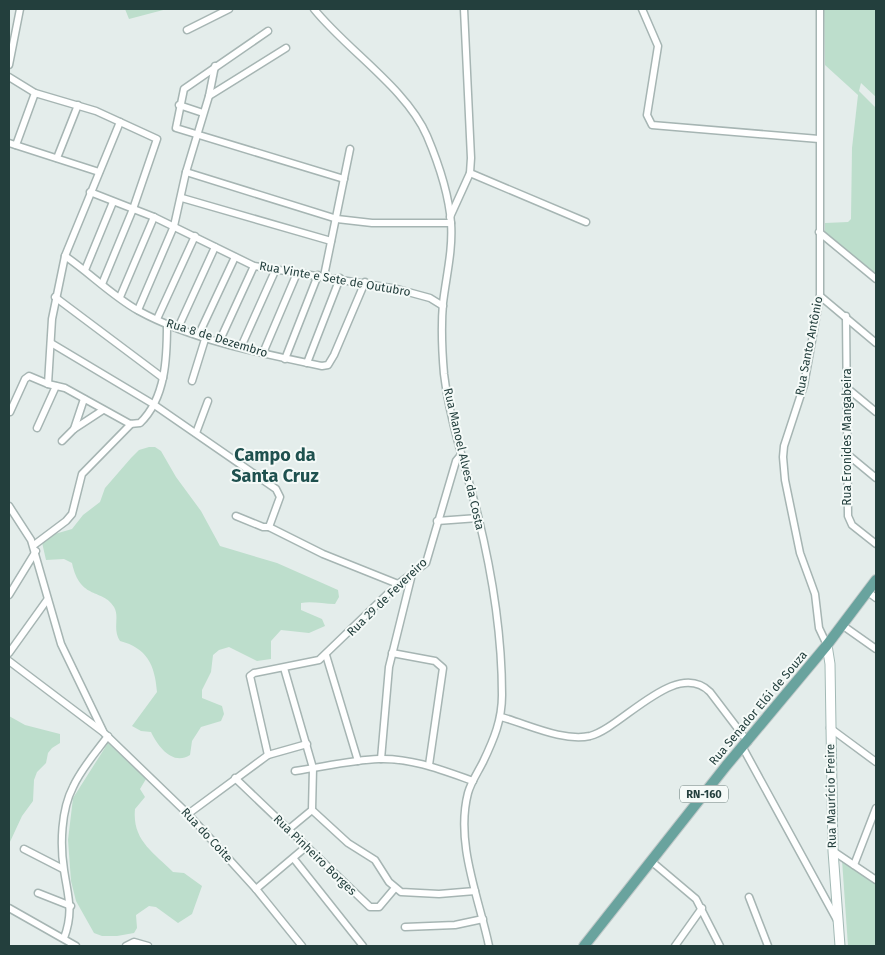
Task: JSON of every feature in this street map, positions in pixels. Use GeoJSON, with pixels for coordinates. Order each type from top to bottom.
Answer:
{"type":"FeatureCollection","features":[{"type":"Feature","properties":{"kind":"main road","name":"Rua Senador Elói de Souza"},"geometry":{"type":"LineString","coordinates":[[584,946],[842,625],[872,595],[876,580]]}},
{"type":"Feature","properties":{"kind":"street"},"geometry":{"type":"LineString","coordinates":[[9,65],[20,9]]}},
{"type":"Feature","properties":{"kind":"street"},"geometry":{"type":"LineString","coordinates":[[187,30],[229,9]]}},
{"type":"Feature","properties":{"kind":"street","name":"Rua Manoel Alves da Costa"},"geometry":{"type":"LineString","coordinates":[[314,9],[396,93],[421,123],[438,168],[450,220],[443,306],[444,372],[452,420],[478,518],[494,590],[502,682],[501,717],[473,781],[465,806],[464,824],[466,846],[475,891],[489,946]]}},
{"type":"Feature","properties":{"kind":"street"},"geometry":{"type":"LineString","coordinates":[[186,172],[337,219],[372,223],[450,220],[470,173],[471,150],[464,9]]}},
{"type":"Feature","properties":{"kind":"street"},"geometry":{"type":"LineString","coordinates":[[642,9],[658,46],[647,115],[652,125],[819,139]]}},
{"type":"Feature","properties":{"kind":"street","name":"Rua Santo Antônio"},"geometry":{"type":"LineString","coordinates":[[820,9],[820,296],[804,385],[783,457],[785,480],[800,554],[815,594],[819,628],[827,645]]}},
{"type":"Feature","properties":{"kind":"street"},"geometry":{"type":"LineString","coordinates":[[268,31],[184,89],[179,105],[176,128],[344,180]]}},
{"type":"Feature","properties":{"kind":"street"},"geometry":{"type":"LineString","coordinates":[[210,96],[286,48]]}},
{"type":"Feature","properties":{"kind":"street"},"geometry":{"type":"LineString","coordinates":[[138,310],[174,226],[182,198],[186,172],[203,113],[210,96],[215,66]]}},
{"type":"Feature","properties":{"kind":"street"},"geometry":{"type":"LineString","coordinates":[[9,77],[35,93],[78,105],[157,139],[133,209],[102,284]]}},
{"type":"Feature","properties":{"kind":"street"},"geometry":{"type":"LineString","coordinates":[[16,145],[35,93]]}},
{"type":"Feature","properties":{"kind":"street"},"geometry":{"type":"LineString","coordinates":[[57,158],[78,105]]}},
{"type":"Feature","properties":{"kind":"street"},"geometry":{"type":"LineString","coordinates":[[179,105],[203,113]]}},
{"type":"Feature","properties":{"kind":"street"},"geometry":{"type":"LineString","coordinates":[[48,384],[55,297],[65,256],[120,122]]}},
{"type":"Feature","properties":{"kind":"street"},"geometry":{"type":"LineString","coordinates":[[9,143],[99,172]]}},
{"type":"Feature","properties":{"kind":"street"},"geometry":{"type":"LineString","coordinates":[[285,359],[321,276],[337,219],[350,150]]}},
{"type":"Feature","properties":{"kind":"street"},"geometry":{"type":"LineString","coordinates":[[470,173],[586,222]]}},
{"type":"Feature","properties":{"kind":"street","name":"Rua Vinte e Sete de Outubro"},"geometry":{"type":"LineString","coordinates":[[90,192],[174,226],[254,266],[365,282],[417,294],[430,298],[443,306]]}},
{"type":"Feature","properties":{"kind":"street"},"geometry":{"type":"LineString","coordinates":[[182,198],[331,241]]}},
{"type":"Feature","properties":{"kind":"street"},"geometry":{"type":"LineString","coordinates":[[85,270],[113,202]]}},
{"type":"Feature","properties":{"kind":"street"},"geometry":{"type":"LineString","coordinates":[[120,297],[154,217]]}},
{"type":"Feature","properties":{"kind":"street"},"geometry":{"type":"LineString","coordinates":[[819,232],[876,279]]}},
{"type":"Feature","properties":{"kind":"street"},"geometry":{"type":"LineString","coordinates":[[157,320],[195,236]]}},
{"type":"Feature","properties":{"kind":"street"},"geometry":{"type":"LineString","coordinates":[[178,328],[215,247]]}},
{"type":"Feature","properties":{"kind":"street","name":"Rua 8 de Dezembro"},"geometry":{"type":"LineString","coordinates":[[65,256],[138,310],[157,320],[178,328],[285,359],[328,366],[365,282]]}},
{"type":"Feature","properties":{"kind":"street"},"geometry":{"type":"LineString","coordinates":[[192,381],[202,335],[235,257]]}},
{"type":"Feature","properties":{"kind":"street"},"geometry":{"type":"LineString","coordinates":[[220,340],[254,266]]}},
{"type":"Feature","properties":{"kind":"street"},"geometry":{"type":"LineString","coordinates":[[241,347],[275,270]]}},
{"type":"Feature","properties":{"kind":"street"},"geometry":{"type":"LineString","coordinates":[[263,353],[297,273]]}},
{"type":"Feature","properties":{"kind":"street"},"geometry":{"type":"LineString","coordinates":[[307,363],[340,278]]}},
{"type":"Feature","properties":{"kind":"street"},"geometry":{"type":"LineString","coordinates":[[820,296],[846,316],[876,344]]}},
{"type":"Feature","properties":{"kind":"street"},"geometry":{"type":"LineString","coordinates":[[55,297],[163,378]]}},
{"type":"Feature","properties":{"kind":"street","name":"Rua Eronides Mangabeira"},"geometry":{"type":"LineString","coordinates":[[846,316],[849,520],[876,544]]}},
{"type":"Feature","properties":{"kind":"street"},"geometry":{"type":"LineString","coordinates":[[9,595],[35,548],[72,514],[82,474],[131,424],[141,422],[153,404],[163,378],[167,354],[167,324]]}},
{"type":"Feature","properties":{"kind":"street"},"geometry":{"type":"LineString","coordinates":[[51,343],[153,404],[268,482],[278,492],[279,500],[269,528]]}},
{"type":"Feature","properties":{"kind":"street"},"geometry":{"type":"LineString","coordinates":[[10,412],[26,377],[65,388],[131,424]]}},
{"type":"Feature","properties":{"kind":"street"},"geometry":{"type":"LineString","coordinates":[[37,428],[56,386]]}},
{"type":"Feature","properties":{"kind":"street"},"geometry":{"type":"LineString","coordinates":[[847,388],[876,412]]}},
{"type":"Feature","properties":{"kind":"street"},"geometry":{"type":"LineString","coordinates":[[74,429],[84,399]]}},
{"type":"Feature","properties":{"kind":"street"},"geometry":{"type":"LineString","coordinates":[[196,433],[208,401]]}},
{"type":"Feature","properties":{"kind":"street"},"geometry":{"type":"LineString","coordinates":[[62,441],[74,429],[103,410]]}},
{"type":"Feature","properties":{"kind":"street"},"geometry":{"type":"LineString","coordinates":[[847,454],[876,478]]}},
{"type":"Feature","properties":{"kind":"street","name":"Rua 29 de Fevereiro"},"geometry":{"type":"LineString","coordinates":[[268,755],[250,676],[254,673],[313,663],[326,655],[398,584],[430,557],[437,520],[456,460],[461,455]]}},
{"type":"Feature","properties":{"kind":"street"},"geometry":{"type":"LineString","coordinates":[[10,509],[35,548],[47,600],[61,644],[105,734]]}},
{"type":"Feature","properties":{"kind":"street"},"geometry":{"type":"LineString","coordinates":[[236,516],[269,528],[323,554],[398,584]]}},
{"type":"Feature","properties":{"kind":"street"},"geometry":{"type":"LineString","coordinates":[[437,520],[478,518]]}},
{"type":"Feature","properties":{"kind":"street"},"geometry":{"type":"LineString","coordinates":[[381,759],[392,653],[412,574]]}},
{"type":"Feature","properties":{"kind":"street"},"geometry":{"type":"LineString","coordinates":[[9,653],[47,600]]}},
{"type":"Feature","properties":{"kind":"street"},"geometry":{"type":"LineString","coordinates":[[842,625],[876,649]]}},
{"type":"Feature","properties":{"kind":"street","name":"Rua Maurício Freire"},"geometry":{"type":"LineString","coordinates":[[827,645],[830,664],[833,851],[840,946]]}},
{"type":"Feature","properties":{"kind":"street"},"geometry":{"type":"LineString","coordinates":[[392,653],[435,661],[443,668],[429,765]]}},
{"type":"Feature","properties":{"kind":"street"},"geometry":{"type":"LineString","coordinates":[[326,655],[358,762]]}},
{"type":"Feature","properties":{"kind":"street"},"geometry":{"type":"LineString","coordinates":[[9,660],[105,734]]}},
{"type":"Feature","properties":{"kind":"street"},"geometry":{"type":"LineString","coordinates":[[284,668],[313,768],[312,810],[289,830]]}},
{"type":"Feature","properties":{"kind":"street"},"geometry":{"type":"LineString","coordinates":[[501,717],[565,737],[590,736],[604,729],[659,692],[694,682],[704,686],[746,745],[837,921]]}},
{"type":"Feature","properties":{"kind":"street"},"geometry":{"type":"LineString","coordinates":[[830,728],[876,762]]}},
{"type":"Feature","properties":{"kind":"street"},"geometry":{"type":"LineString","coordinates":[[64,938],[70,921],[70,906],[64,870],[63,833],[68,799],[78,776],[105,734]]}},
{"type":"Feature","properties":{"kind":"street","name":"Rua do Coite"},"geometry":{"type":"LineString","coordinates":[[105,734],[188,814],[256,889],[302,946]]}},
{"type":"Feature","properties":{"kind":"street"},"geometry":{"type":"LineString","coordinates":[[188,814],[268,755],[307,744]]}},
{"type":"Feature","properties":{"kind":"street"},"geometry":{"type":"LineString","coordinates":[[295,771],[381,759],[429,765],[473,781]]}},
{"type":"Feature","properties":{"kind":"street","name":"Rua Pinheiro Borges"},"geometry":{"type":"LineString","coordinates":[[235,778],[370,907],[380,907],[395,888]]}},
{"type":"Feature","properties":{"kind":"street"},"geometry":{"type":"LineString","coordinates":[[854,865],[874,818],[876,808]]}},
{"type":"Feature","properties":{"kind":"street"},"geometry":{"type":"LineString","coordinates":[[312,810],[348,843],[375,860],[395,888],[401,892],[414,894],[475,891]]}},
{"type":"Feature","properties":{"kind":"street"},"geometry":{"type":"LineString","coordinates":[[256,889],[294,859],[307,846]]}},
{"type":"Feature","properties":{"kind":"street"},"geometry":{"type":"LineString","coordinates":[[24,848],[64,870]]}},
{"type":"Feature","properties":{"kind":"street"},"geometry":{"type":"LineString","coordinates":[[833,851],[876,880]]}},
{"type":"Feature","properties":{"kind":"street"},"geometry":{"type":"LineString","coordinates":[[294,859],[363,946]]}},
{"type":"Feature","properties":{"kind":"street"},"geometry":{"type":"LineString","coordinates":[[651,861],[690,893],[702,908],[720,946]]}},
{"type":"Feature","properties":{"kind":"street"},"geometry":{"type":"LineString","coordinates":[[38,893],[70,906]]}},
{"type":"Feature","properties":{"kind":"street"},"geometry":{"type":"LineString","coordinates":[[750,897],[768,946]]}},
{"type":"Feature","properties":{"kind":"street"},"geometry":{"type":"LineString","coordinates":[[675,946],[702,908]]}},
{"type":"Feature","properties":{"kind":"street"},"geometry":{"type":"LineString","coordinates":[[9,918],[11,909],[76,946]]}},
{"type":"Feature","properties":{"kind":"street"},"geometry":{"type":"LineString","coordinates":[[405,927],[455,925],[483,918]]}},
{"type":"Feature","properties":{"kind":"street"},"geometry":{"type":"LineString","coordinates":[[126,946],[134,942],[148,946]]}},
{"type":"Feature","properties":{"kind":"green space"},"geometry":{"type":"Polygon","coordinates":[[[125,9],[167,9],[129,19],[125,9]]]}},
{"type":"Feature","properties":{"kind":"green space"},"geometry":{"type":"Polygon","coordinates":[[[824,9],[876,9],[876,97],[861,83],[859,91],[876,108],[876,275],[825,232],[825,223],[848,222],[851,219],[852,148],[858,95],[825,65],[824,9]]]}},
{"type":"Feature","properties":{"kind":"green space"},"geometry":{"type":"Polygon","coordinates":[[[155,447],[161,451],[176,477],[201,511],[220,546],[277,563],[338,590],[339,597],[335,604],[301,603],[301,610],[322,619],[325,626],[309,633],[281,630],[271,641],[271,659],[257,661],[229,647],[219,650],[213,655],[211,672],[202,690],[202,698],[222,706],[224,714],[221,721],[201,727],[192,741],[190,755],[184,758],[172,757],[162,749],[151,732],[141,731],[132,726],[157,692],[152,666],[137,648],[120,641],[114,607],[104,597],[86,589],[80,583],[72,563],[64,559],[46,560],[41,538],[72,529],[83,515],[100,502],[105,488],[131,458],[139,450],[155,447]]]}},
{"type":"Feature","properties":{"kind":"green space"},"geometry":{"type":"Polygon","coordinates":[[[9,716],[25,725],[60,734],[60,743],[48,753],[46,763],[37,772],[34,780],[33,801],[22,816],[9,844],[9,716]]]}},
{"type":"Feature","properties":{"kind":"green space"},"geometry":{"type":"Polygon","coordinates":[[[108,743],[146,779],[140,789],[145,797],[135,809],[137,829],[145,845],[173,872],[184,873],[202,886],[192,914],[178,923],[156,907],[149,906],[136,915],[137,928],[134,933],[117,936],[102,936],[94,933],[76,901],[71,881],[68,840],[73,798],[108,743]]]}},
{"type":"Feature","properties":{"kind":"green space"},"geometry":{"type":"Polygon","coordinates":[[[842,860],[876,884],[876,946],[848,946],[842,860]]]}},
{"type":"Feature","properties":{"kind":"district","name":"Campo da Santa Cruz"},"geometry":{"type":"Point","coordinates":[275,465]}}]}
